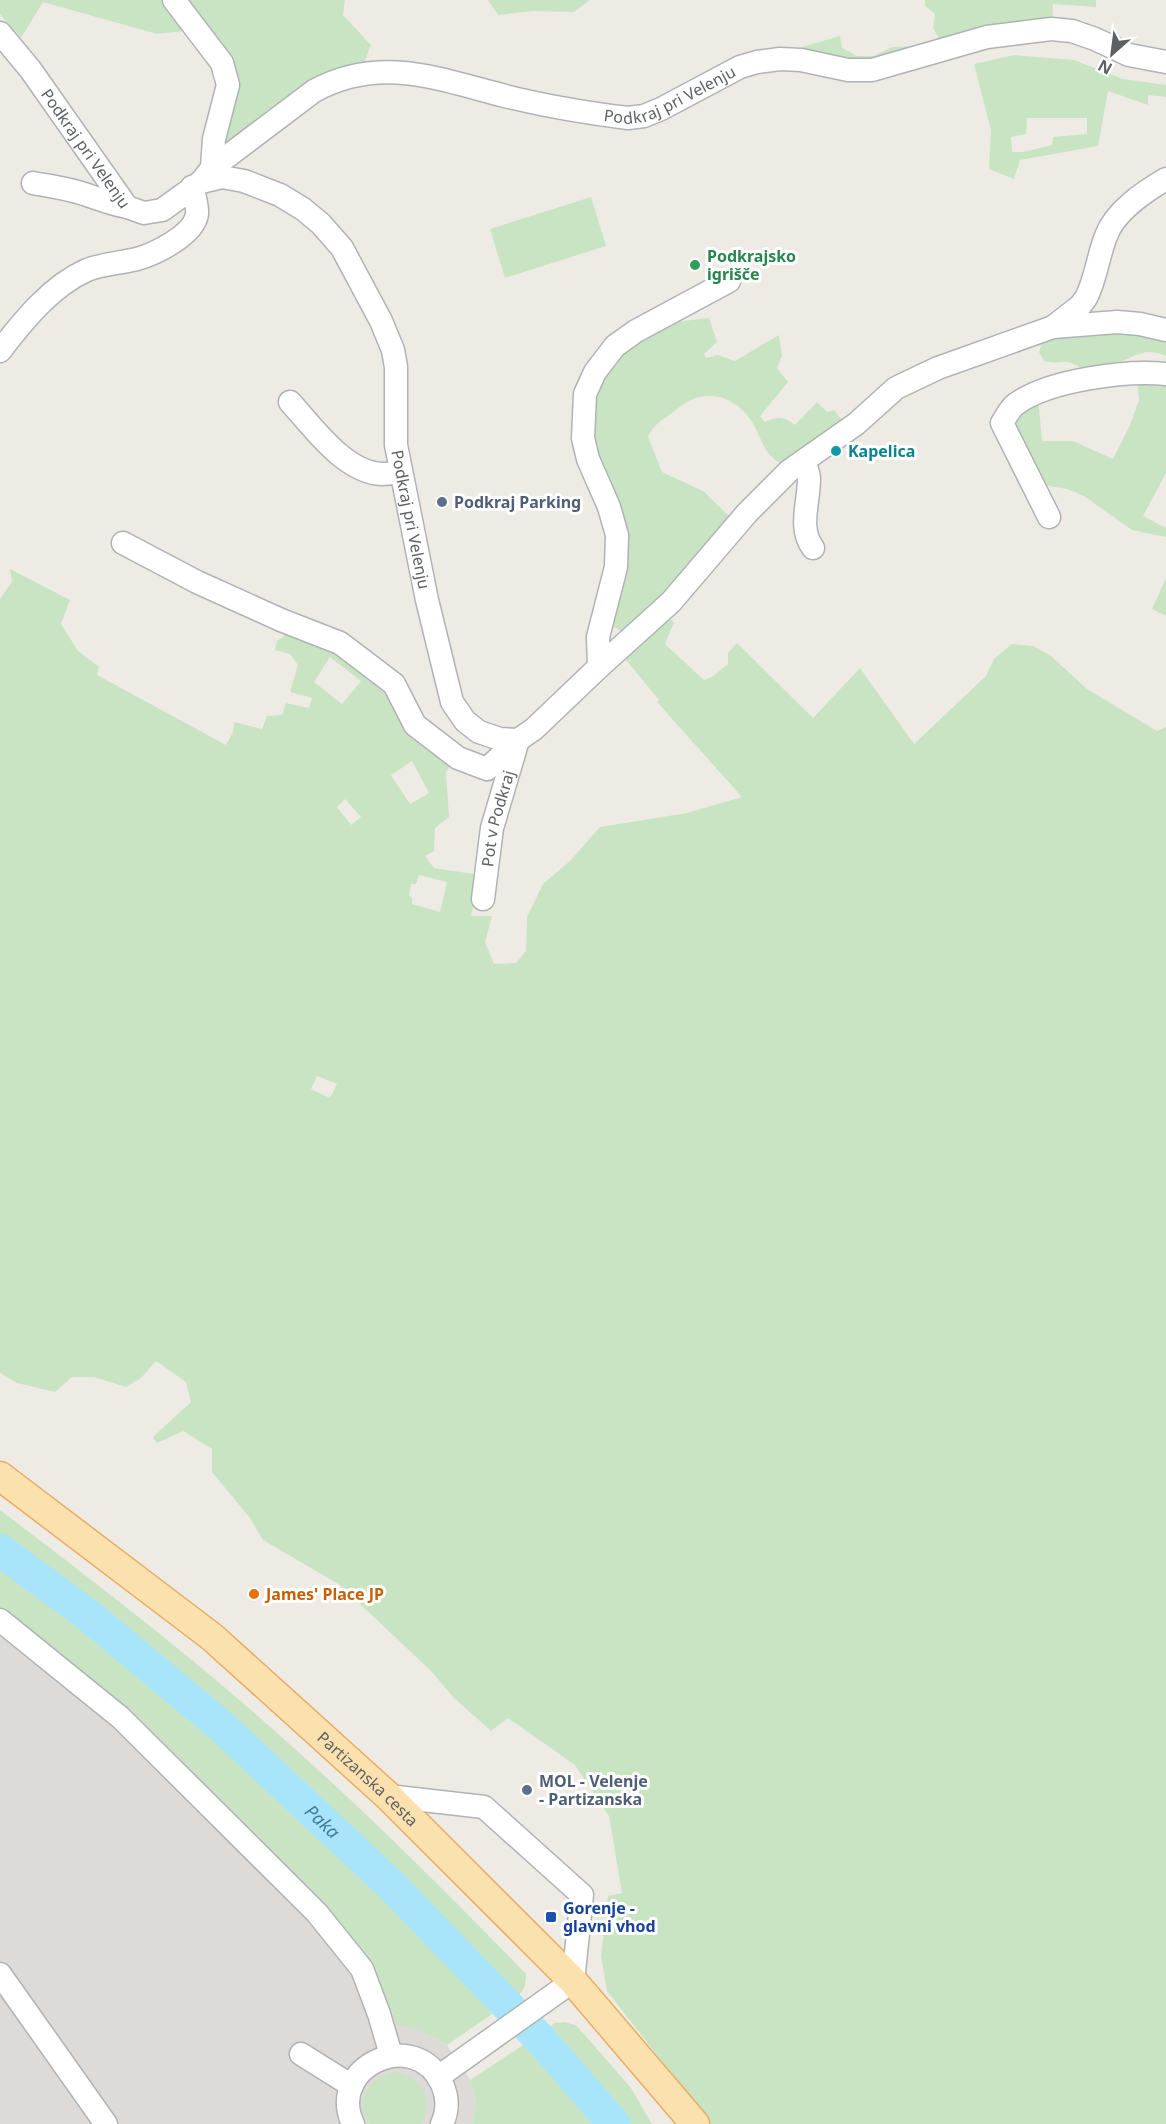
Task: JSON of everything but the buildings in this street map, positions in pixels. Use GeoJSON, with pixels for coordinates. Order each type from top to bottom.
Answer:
{"type":"FeatureCollection","features":[{"type":"Feature","properties":{"kind":"main road","name":"Partizanska cesta"},"geometry":{"type":"LineString","coordinates":[[0,1476],[212,1637],[388,1796],[573,1981],[695,2124]]}},
{"type":"Feature","properties":{"kind":"street"},"geometry":{"type":"LineString","coordinates":[[0,351],[23,322],[53,293],[73,278],[88,269],[139,259],[186,234],[193,225],[202,179],[228,85],[222,63],[174,0]]}},
{"type":"Feature","properties":{"kind":"street","name":"Podkraj pri Velenju"},"geometry":{"type":"LineString","coordinates":[[0,33],[30,69],[127,207],[144,213],[162,210],[175,202],[314,91],[344,78],[379,72],[415,73],[456,81],[507,96],[628,118],[644,116],[661,109],[740,67],[757,62],[780,59],[801,60],[848,70],[872,70],[987,37],[1051,29],[1072,31],[1129,55],[1166,62]]}},
{"type":"Feature","properties":{"kind":"street","name":"Podkraj pri Velenju"},"geometry":{"type":"LineString","coordinates":[[202,179],[222,177],[243,181],[280,195],[303,209],[321,224],[342,248],[381,321],[393,350],[396,368],[396,446],[427,600],[452,702],[465,721],[479,732],[500,739],[518,740]]}},
{"type":"Feature","properties":{"kind":"street"},"geometry":{"type":"LineString","coordinates":[[1053,327],[1080,306],[1090,291],[1112,224],[1145,192],[1166,179]]}},
{"type":"Feature","properties":{"kind":"street"},"geometry":{"type":"LineString","coordinates":[[33,183],[71,190],[108,204],[127,207]]}},
{"type":"Feature","properties":{"kind":"street"},"geometry":{"type":"LineString","coordinates":[[599,667],[598,637],[616,567],[617,535],[609,507],[588,459],[583,438],[585,394],[595,372],[615,346],[636,331],[729,281]]}},
{"type":"Feature","properties":{"kind":"street"},"geometry":{"type":"LineString","coordinates":[[1090,291],[1098,302],[1122,322]]}},
{"type":"Feature","properties":{"kind":"street"},"geometry":{"type":"LineString","coordinates":[[123,543],[197,582],[281,620],[340,643],[393,684],[416,725],[459,758],[487,769],[518,740],[534,729],[671,602],[747,513],[789,471],[856,424],[896,388],[938,368],[1053,327],[1122,322],[1166,330]]}},
{"type":"Feature","properties":{"kind":"street"},"geometry":{"type":"LineString","coordinates":[[1049,517],[1002,423],[1014,405],[1051,387],[1093,377],[1165,375]]}},
{"type":"Feature","properties":{"kind":"street"},"geometry":{"type":"LineString","coordinates":[[290,402],[341,456],[361,470],[381,474],[401,472]]}},
{"type":"Feature","properties":{"kind":"street"},"geometry":{"type":"LineString","coordinates":[[804,461],[809,477],[806,538],[813,548]]}},
{"type":"Feature","properties":{"kind":"street","name":"Pot v Podkraj"},"geometry":{"type":"LineString","coordinates":[[483,899],[492,828],[518,740]]}},
{"type":"Feature","properties":{"kind":"street"},"geometry":{"type":"LineString","coordinates":[[5,1630],[121,1718],[317,1913],[362,1970],[379,2014],[391,2055]]}},
{"type":"Feature","properties":{"kind":"street"},"geometry":{"type":"LineString","coordinates":[[388,1796],[484,1807],[582,1895],[573,1981],[438,2077]]}},
{"type":"Feature","properties":{"kind":"street"},"geometry":{"type":"LineString","coordinates":[[0,1974],[106,2124]]}},
{"type":"Feature","properties":{"kind":"street"},"geometry":{"type":"LineString","coordinates":[[301,2054],[352,2086]]}},
{"type":"Feature","properties":{"kind":"street"},"geometry":{"type":"LineString","coordinates":[[353,2124],[348,2109],[352,2086],[358,2074],[379,2058],[405,2055],[418,2059],[438,2077],[446,2097],[447,2108],[442,2124]]}},
{"type":"Feature","properties":{"kind":"shaded area"},"geometry":{"type":"Polygon","coordinates":[[[0,1618],[363,1953],[377,1975],[397,2025],[429,2033],[447,2045],[470,2080],[476,2101],[472,2124],[0,2124],[0,1618]]]}},
{"type":"Feature","properties":{"kind":"green space"},"geometry":{"type":"Polygon","coordinates":[[[0,0],[168,0],[194,30],[157,34],[43,2],[21,38],[0,14],[0,0]]]}},
{"type":"Feature","properties":{"kind":"green space"},"geometry":{"type":"Polygon","coordinates":[[[185,0],[345,0],[343,15],[371,45],[363,66],[218,151],[232,96],[185,0]]]}},
{"type":"Feature","properties":{"kind":"green space"},"geometry":{"type":"Polygon","coordinates":[[[488,0],[590,0],[574,12],[533,11],[498,15],[488,0]]]}},
{"type":"Feature","properties":{"kind":"green space"},"geometry":{"type":"Polygon","coordinates":[[[925,0],[1096,0],[1096,7],[1053,4],[1052,23],[870,65],[799,52],[802,47],[840,36],[842,48],[857,56],[874,56],[892,47],[920,46],[939,38],[933,28],[935,14],[925,6],[925,0]]]}},
{"type":"Feature","properties":{"kind":"green space"},"geometry":{"type":"Polygon","coordinates":[[[1014,55],[1074,60],[1123,79],[1166,85],[1166,97],[1148,95],[1148,105],[1108,91],[1098,146],[1020,160],[1014,179],[989,169],[991,130],[974,64],[1014,55]],[[1027,118],[1026,134],[1011,137],[1012,152],[1023,152],[1052,145],[1053,137],[1087,134],[1087,118],[1027,118]]]}},
{"type":"Feature","properties":{"kind":"green space"},"geometry":{"type":"Polygon","coordinates":[[[591,197],[606,246],[505,278],[490,229],[591,197]]]}},
{"type":"Feature","properties":{"kind":"green space"},"geometry":{"type":"Polygon","coordinates":[[[709,318],[717,342],[704,354],[706,358],[718,355],[735,361],[779,335],[782,356],[777,368],[788,382],[760,416],[765,422],[780,418],[795,425],[817,402],[827,412],[834,410],[845,424],[785,466],[767,451],[743,410],[716,396],[696,398],[686,402],[657,424],[648,437],[662,472],[703,491],[730,517],[701,566],[626,634],[607,623],[620,578],[592,455],[590,408],[612,359],[666,323],[709,318]]]}},
{"type":"Feature","properties":{"kind":"green space"},"geometry":{"type":"Polygon","coordinates":[[[1109,333],[1166,336],[1166,356],[1145,352],[1120,362],[1084,370],[1067,362],[1044,361],[1039,352],[1043,339],[1109,333]]]}},
{"type":"Feature","properties":{"kind":"green space"},"geometry":{"type":"Polygon","coordinates":[[[1159,378],[1166,387],[1166,473],[1143,516],[1166,528],[1166,537],[1132,530],[1084,496],[1067,489],[1031,483],[1011,423],[1038,397],[1042,441],[1073,441],[1113,459],[1130,425],[1139,400],[1137,379],[1159,378]]]}},
{"type":"Feature","properties":{"kind":"green space"},"geometry":{"type":"Polygon","coordinates":[[[10,569],[70,600],[61,624],[78,651],[99,667],[97,675],[226,745],[233,732],[234,722],[262,729],[267,716],[282,715],[286,703],[309,708],[312,698],[290,692],[298,665],[290,654],[275,650],[277,641],[293,630],[362,666],[452,760],[446,773],[449,817],[435,828],[434,851],[425,856],[434,868],[480,875],[471,916],[492,916],[485,942],[494,964],[516,963],[526,951],[527,917],[543,884],[570,861],[600,827],[687,813],[742,797],[657,702],[659,700],[622,655],[669,618],[674,622],[665,644],[704,680],[712,677],[728,664],[728,653],[737,643],[813,718],[860,668],[914,744],[986,676],[994,659],[1012,644],[1033,646],[1051,656],[1087,689],[1157,731],[1166,727],[1166,2124],[711,2124],[607,1991],[601,1956],[608,1896],[622,1893],[609,1816],[575,1765],[508,1718],[491,1731],[453,1697],[431,1671],[340,1585],[263,1540],[250,1518],[212,1472],[212,1449],[183,1431],[157,1443],[153,1437],[191,1402],[186,1382],[156,1361],[141,1378],[126,1387],[94,1377],[72,1377],[55,1392],[17,1383],[0,1373],[0,599],[12,582],[10,569]],[[330,657],[314,682],[342,704],[361,681],[330,657]],[[412,761],[391,775],[410,804],[429,793],[412,761]],[[345,799],[337,807],[351,825],[361,817],[345,799]],[[419,875],[416,884],[411,884],[409,896],[412,897],[412,904],[440,912],[447,882],[419,875]],[[317,1076],[311,1089],[330,1098],[337,1084],[317,1076]]]}},
{"type":"Feature","properties":{"kind":"green space"},"geometry":{"type":"Polygon","coordinates":[[[1166,578],[1166,616],[1152,609],[1166,578]]]}},
{"type":"Feature","properties":{"kind":"green space"},"geometry":{"type":"Polygon","coordinates":[[[0,1510],[196,1663],[362,1810],[526,1974],[521,1993],[511,2001],[394,1879],[188,1687],[81,1600],[0,1540],[0,1510]]]}},
{"type":"Feature","properties":{"kind":"green space"},"geometry":{"type":"Polygon","coordinates":[[[0,1558],[134,1660],[261,1771],[383,1888],[501,2008],[447,2045],[424,2032],[397,2025],[377,1975],[363,1953],[0,1612],[0,1558]]]}},
{"type":"Feature","properties":{"kind":"green space"},"geometry":{"type":"Polygon","coordinates":[[[565,2022],[577,2026],[631,2088],[652,2124],[621,2124],[543,2032],[555,2023],[565,2022]]]}},
{"type":"Feature","properties":{"kind":"green space"},"geometry":{"type":"Polygon","coordinates":[[[531,2040],[606,2124],[472,2124],[476,2101],[470,2080],[531,2040]]]}},
{"type":"Feature","properties":{"kind":"green space"},"geometry":{"type":"Polygon","coordinates":[[[394,2072],[412,2078],[423,2090],[427,2106],[421,2124],[370,2124],[365,2115],[364,2099],[371,2085],[385,2075],[394,2072]]]}},
{"type":"Feature","properties":{"kind":"waterway","name":"Paka"},"geometry":{"type":"LineString","coordinates":[[0,1550],[88,1615],[220,1725],[390,1884],[541,2040],[614,2124]]}},
{"type":"Feature","properties":{"kind":"place","name":"Podkrajsko igrišče"},"geometry":{"type":"Point","coordinates":[695,265]}},
{"type":"Feature","properties":{"kind":"place","name":"Kapelica"},"geometry":{"type":"Point","coordinates":[836,451]}},
{"type":"Feature","properties":{"kind":"place","name":"Podkraj Parking"},"geometry":{"type":"Point","coordinates":[442,502]}},
{"type":"Feature","properties":{"kind":"place","name":"James' Place JP"},"geometry":{"type":"Point","coordinates":[254,1594]}},
{"type":"Feature","properties":{"kind":"place","name":"MOL - Velenje - Partizanska"},"geometry":{"type":"Point","coordinates":[527,1790]}},
{"type":"Feature","properties":{"kind":"place","name":"Gorenje - glavni vhod"},"geometry":{"type":"Point","coordinates":[551,1917]}}]}
